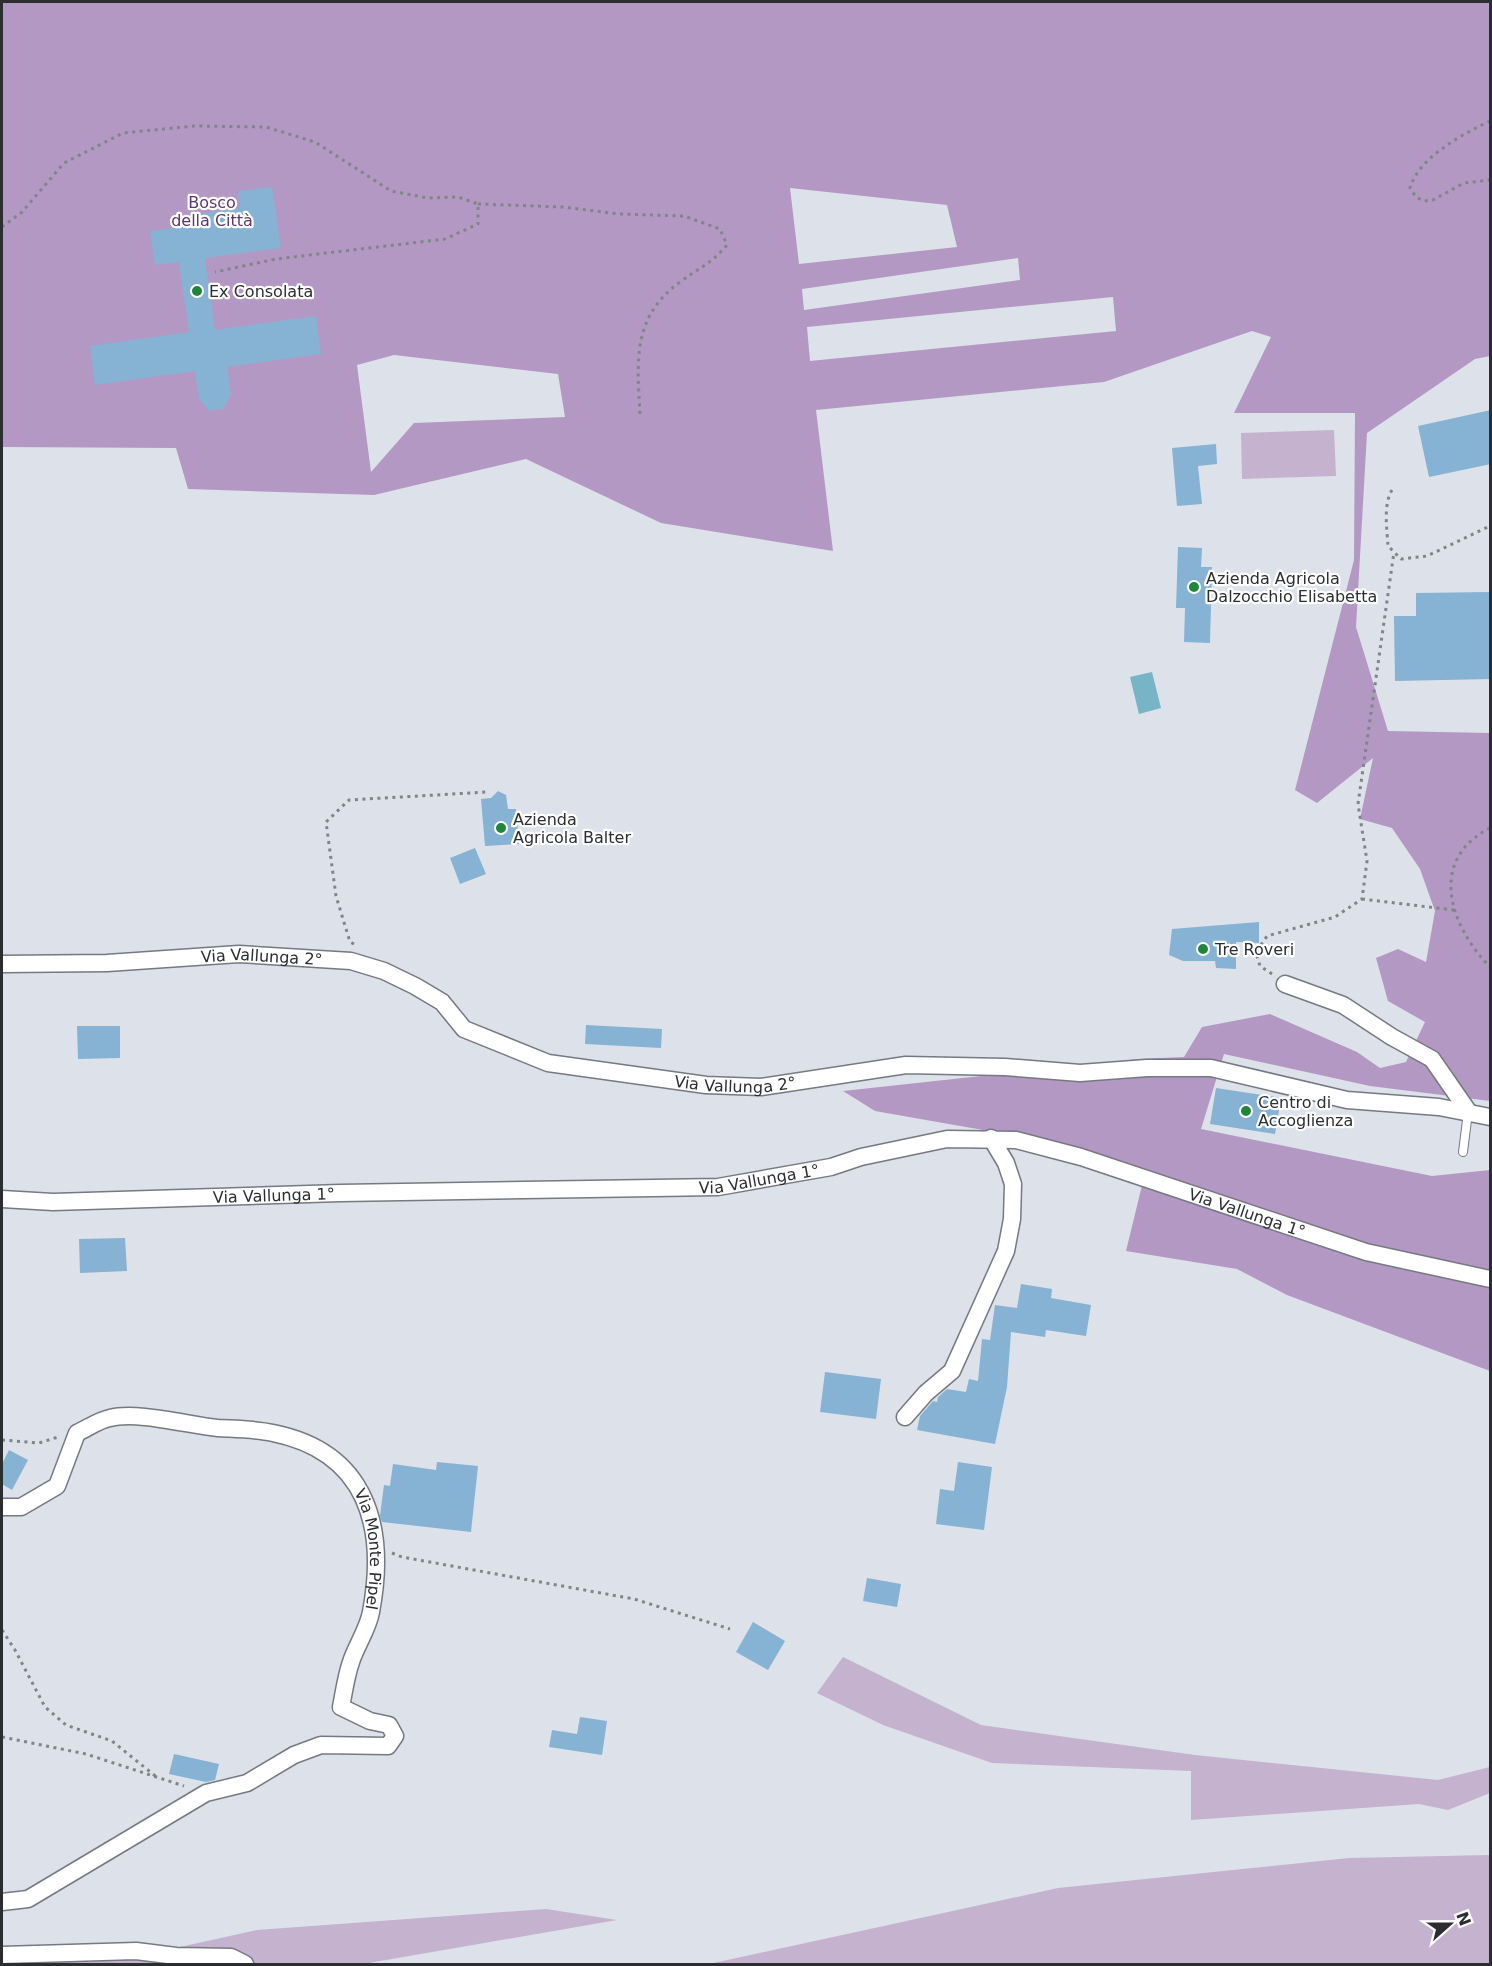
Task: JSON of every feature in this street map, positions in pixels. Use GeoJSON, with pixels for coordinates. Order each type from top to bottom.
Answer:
{"type":"FeatureCollection","features":[{"type":"Feature","properties":{"kind":"street","name":"Via Vallunga 2°"},"geometry":{"type":"LineString","coordinates":[[2,964],[107,963],[239,954],[351,960],[416,986],[442,1002],[464,1029],[548,1063],[706,1085],[761,1087],[906,1065],[1005,1067],[1080,1073],[1147,1068],[1211,1068],[1347,1100],[1468,1112],[1491,1117]]}},
{"type":"Feature","properties":{"kind":"street"},"geometry":{"type":"LineString","coordinates":[[1285,984],[1343,1005],[1392,1037],[1432,1059],[1468,1112]]}},
{"type":"Feature","properties":{"kind":"street"},"geometry":{"type":"LineString","coordinates":[[905,1417],[926,1392],[952,1371],[1006,1251],[1012,1219],[1013,1184],[1006,1163],[991,1138]]}},
{"type":"Feature","properties":{"kind":"street","name":"Via Vallunga 1°"},"geometry":{"type":"LineString","coordinates":[[2,1199],[64,1202],[340,1193],[718,1187],[831,1167],[861,1157],[947,1139],[991,1138],[1016,1140],[1081,1157],[1366,1252],[1491,1279]]}},
{"type":"Feature","properties":{"kind":"street","name":"Via Monte Pipel"},"geometry":{"type":"LineString","coordinates":[[2,1902],[28,1899],[206,1792],[247,1783],[294,1755],[321,1745],[388,1746],[395,1736],[389,1725],[370,1721],[341,1707],[350,1664],[370,1614],[377,1567],[372,1518],[362,1494],[345,1471],[324,1453],[298,1440],[272,1432],[170,1422],[134,1415],[109,1418],[77,1433]]}},
{"type":"Feature","properties":{"kind":"street"},"geometry":{"type":"LineString","coordinates":[[2,1507],[21,1507],[57,1486],[77,1433]]}},
{"type":"Feature","properties":{"kind":"street"},"geometry":{"type":"LineString","coordinates":[[2,1955],[136,1951],[176,1956],[231,1957],[245,1965]]}},
{"type":"Feature","properties":{"kind":"lane"},"geometry":{"type":"LineString","coordinates":[[1463,1152],[1468,1112]]}},
{"type":"Feature","properties":{"kind":"path"},"geometry":{"type":"LineString","coordinates":[[1491,122],[1445,147],[1414,176],[1410,188],[1416,198],[1424,201],[1433,200],[1464,183],[1491,180]]}},
{"type":"Feature","properties":{"kind":"path"},"geometry":{"type":"LineString","coordinates":[[2,226],[22,212],[64,163],[123,133],[194,126],[266,127],[315,142],[391,191],[428,198],[458,197],[478,204],[563,207],[619,214],[684,216],[720,229],[727,245],[713,261],[679,283],[645,320],[637,365],[640,414]]}},
{"type":"Feature","properties":{"kind":"path"},"geometry":{"type":"LineString","coordinates":[[215,272],[276,259],[445,239],[478,224],[478,204]]}},
{"type":"Feature","properties":{"kind":"path"},"geometry":{"type":"LineString","coordinates":[[1392,490],[1389,496],[1388,546],[1401,559],[1427,556],[1491,526]]}},
{"type":"Feature","properties":{"kind":"path"},"geometry":{"type":"LineString","coordinates":[[1362,899],[1367,861],[1358,804],[1394,552]]}},
{"type":"Feature","properties":{"kind":"path"},"geometry":{"type":"LineString","coordinates":[[359,946],[350,942],[336,896],[326,822],[349,800],[487,792]]}},
{"type":"Feature","properties":{"kind":"path"},"geometry":{"type":"LineString","coordinates":[[1491,828],[1465,846],[1455,862],[1450,877],[1454,910],[1459,924],[1491,967]]}},
{"type":"Feature","properties":{"kind":"path"},"geometry":{"type":"LineString","coordinates":[[1285,984],[1260,966],[1256,952],[1267,936],[1335,917],[1362,899],[1454,910]]}},
{"type":"Feature","properties":{"kind":"path"},"geometry":{"type":"LineString","coordinates":[[2,1440],[39,1443],[77,1433]]}},
{"type":"Feature","properties":{"kind":"path"},"geometry":{"type":"LineString","coordinates":[[375,1546],[402,1557],[634,1599],[730,1629]]}},
{"type":"Feature","properties":{"kind":"path"},"geometry":{"type":"LineString","coordinates":[[2,1630],[45,1707],[66,1725],[112,1741],[159,1779]]}},
{"type":"Feature","properties":{"kind":"path"},"geometry":{"type":"LineString","coordinates":[[2,1737],[86,1754],[206,1792]]}},
{"type":"Feature","properties":{"kind":"shaded area"},"geometry":{"type":"Polygon","coordinates":[[[1334,430],[1336,476],[1242,479],[1241,433],[1334,430]]]}},
{"type":"Feature","properties":{"kind":"shaded area"},"geometry":{"type":"Polygon","coordinates":[[[843,1657],[981,1725],[1195,1755],[1438,1780],[1490,1767],[1490,1793],[1448,1810],[1419,1804],[1191,1820],[1191,1771],[992,1763],[883,1725],[817,1693],[843,1657]]]}},
{"type":"Feature","properties":{"kind":"shaded area"},"geometry":{"type":"Polygon","coordinates":[[[1490,1855],[1490,1964],[709,1964],[1058,1888],[1349,1858],[1490,1855]]]}},
{"type":"Feature","properties":{"kind":"shaded area"},"geometry":{"type":"Polygon","coordinates":[[[546,1909],[617,1920],[363,1964],[55,1964],[81,1955],[130,1958],[257,1930],[546,1909]]]}},
{"type":"Feature","properties":{"kind":"green space","name":"Bosco della Città"},"geometry":{"type":"Polygon","coordinates":[[[2,2],[1490,2],[1490,356],[1475,359],[1367,433],[1356,627],[1388,731],[1490,733],[1490,1101],[1370,1086],[1224,1054],[1201,1129],[1432,1176],[1490,1170],[1490,1371],[1287,1295],[1237,1269],[1126,1251],[1145,1173],[1017,1136],[875,1111],[843,1091],[1138,1059],[1184,1057],[1202,1027],[1270,1014],[1357,1052],[1380,1068],[1406,1062],[1425,1022],[1388,1001],[1376,958],[1398,949],[1426,962],[1435,911],[1420,869],[1392,828],[1360,819],[1373,758],[1317,803],[1295,790],[1354,560],[1355,413],[1234,413],[1271,337],[1252,331],[1104,382],[816,410],[833,551],[661,523],[526,459],[374,495],[188,489],[176,448],[2,447],[2,2]],[[790,188],[799,264],[957,247],[947,205],[790,188]],[[1018,258],[802,289],[804,310],[1020,280],[1018,258]],[[1113,297],[807,327],[810,361],[1116,331],[1113,297]],[[394,355],[357,365],[371,472],[414,423],[565,417],[558,374],[394,355]]]}},
{"type":"Feature","properties":{"kind":"water"},"geometry":{"type":"Polygon","coordinates":[[[1152,672],[1161,708],[1139,714],[1130,677],[1152,672]]]}},
{"type":"Feature","properties":{"kind":"building","name":"Ex Consolata"},"geometry":{"type":"Polygon","coordinates":[[[272,187],[281,248],[205,258],[215,330],[316,316],[321,354],[227,367],[231,394],[225,408],[209,411],[199,399],[195,371],[95,385],[90,346],[189,332],[179,262],[155,265],[150,231],[191,226],[189,215],[240,208],[238,191],[272,187]]]}},
{"type":"Feature","properties":{"kind":"building"},"geometry":{"type":"Polygon","coordinates":[[[1491,410],[1491,464],[1429,477],[1418,426],[1491,410]]]}},
{"type":"Feature","properties":{"kind":"building"},"geometry":{"type":"Polygon","coordinates":[[[1216,444],[1217,464],[1198,466],[1202,504],[1177,506],[1172,448],[1216,444]]]}},
{"type":"Feature","properties":{"kind":"building","name":"Azienda Agricola Dalzocchio Elisabetta"},"geometry":{"type":"Polygon","coordinates":[[[1178,547],[1202,548],[1201,567],[1212,567],[1210,643],[1184,642],[1185,608],[1176,608],[1178,547]]]}},
{"type":"Feature","properties":{"kind":"building"},"geometry":{"type":"Polygon","coordinates":[[[1491,592],[1491,679],[1395,681],[1394,616],[1416,616],[1416,593],[1491,592]]]}},
{"type":"Feature","properties":{"kind":"building","name":"Azienda Agricola Balter"},"geometry":{"type":"Polygon","coordinates":[[[498,791],[506,795],[508,809],[516,809],[519,844],[485,846],[481,799],[491,798],[498,791]]]}},
{"type":"Feature","properties":{"kind":"building"},"geometry":{"type":"Polygon","coordinates":[[[475,848],[486,874],[460,884],[450,858],[475,848]]]}},
{"type":"Feature","properties":{"kind":"building","name":"Tre Roveri"},"geometry":{"type":"Polygon","coordinates":[[[1259,922],[1259,943],[1236,942],[1236,969],[1216,968],[1215,961],[1183,961],[1169,955],[1172,929],[1259,922]]]}},
{"type":"Feature","properties":{"kind":"building"},"geometry":{"type":"Polygon","coordinates":[[[586,1025],[662,1029],[661,1048],[585,1044],[586,1025]]]}},
{"type":"Feature","properties":{"kind":"building"},"geometry":{"type":"Polygon","coordinates":[[[77,1026],[120,1026],[120,1058],[78,1059],[77,1026]]]}},
{"type":"Feature","properties":{"kind":"building","name":"Centro di Accoglienza"},"geometry":{"type":"Polygon","coordinates":[[[1216,1088],[1281,1098],[1275,1134],[1210,1124],[1216,1088]]]}},
{"type":"Feature","properties":{"kind":"building"},"geometry":{"type":"Polygon","coordinates":[[[125,1238],[127,1271],[80,1273],[79,1239],[125,1238]]]}},
{"type":"Feature","properties":{"kind":"building"},"geometry":{"type":"Polygon","coordinates":[[[1021,1284],[1052,1289],[1051,1298],[1091,1305],[1086,1336],[1046,1330],[1045,1337],[1011,1332],[1007,1387],[995,1444],[917,1430],[920,1416],[933,1401],[937,1402],[938,1397],[947,1389],[966,1392],[969,1379],[978,1381],[982,1339],[990,1340],[995,1305],[1017,1308],[1021,1284]]]}},
{"type":"Feature","properties":{"kind":"building"},"geometry":{"type":"Polygon","coordinates":[[[825,1372],[881,1379],[876,1419],[820,1412],[825,1372]]]}},
{"type":"Feature","properties":{"kind":"building"},"geometry":{"type":"Polygon","coordinates":[[[9,1450],[28,1460],[12,1490],[2,1484],[2,1464],[9,1450]]]}},
{"type":"Feature","properties":{"kind":"building"},"geometry":{"type":"Polygon","coordinates":[[[437,1462],[478,1466],[471,1532],[382,1522],[380,1516],[384,1485],[390,1486],[393,1464],[436,1470],[437,1462]]]}},
{"type":"Feature","properties":{"kind":"building"},"geometry":{"type":"Polygon","coordinates":[[[958,1462],[992,1467],[984,1530],[936,1524],[940,1489],[954,1491],[958,1462]]]}},
{"type":"Feature","properties":{"kind":"building"},"geometry":{"type":"Polygon","coordinates":[[[867,1578],[901,1584],[897,1607],[863,1601],[867,1578]]]}},
{"type":"Feature","properties":{"kind":"building"},"geometry":{"type":"Polygon","coordinates":[[[753,1622],[785,1641],[768,1670],[736,1652],[753,1622]]]}},
{"type":"Feature","properties":{"kind":"building"},"geometry":{"type":"Polygon","coordinates":[[[580,1717],[607,1721],[602,1755],[549,1747],[552,1730],[577,1734],[580,1717]]]}},
{"type":"Feature","properties":{"kind":"building"},"geometry":{"type":"Polygon","coordinates":[[[174,1754],[219,1764],[215,1780],[206,1782],[169,1774],[174,1754]]]}},
{"type":"Feature","properties":{"kind":"place","name":"Ex Consolata"},"geometry":{"type":"Point","coordinates":[197,291]}},
{"type":"Feature","properties":{"kind":"place","name":"Azienda Agricola Dalzocchio Elisabetta"},"geometry":{"type":"Point","coordinates":[1194,587]}},
{"type":"Feature","properties":{"kind":"place","name":"Azienda Agricola Balter"},"geometry":{"type":"Point","coordinates":[501,828]}},
{"type":"Feature","properties":{"kind":"place","name":"Tre Roveri"},"geometry":{"type":"Point","coordinates":[1203,949]}},
{"type":"Feature","properties":{"kind":"place","name":"Centro di Accoglienza"},"geometry":{"type":"Point","coordinates":[1246,1111]}}]}
